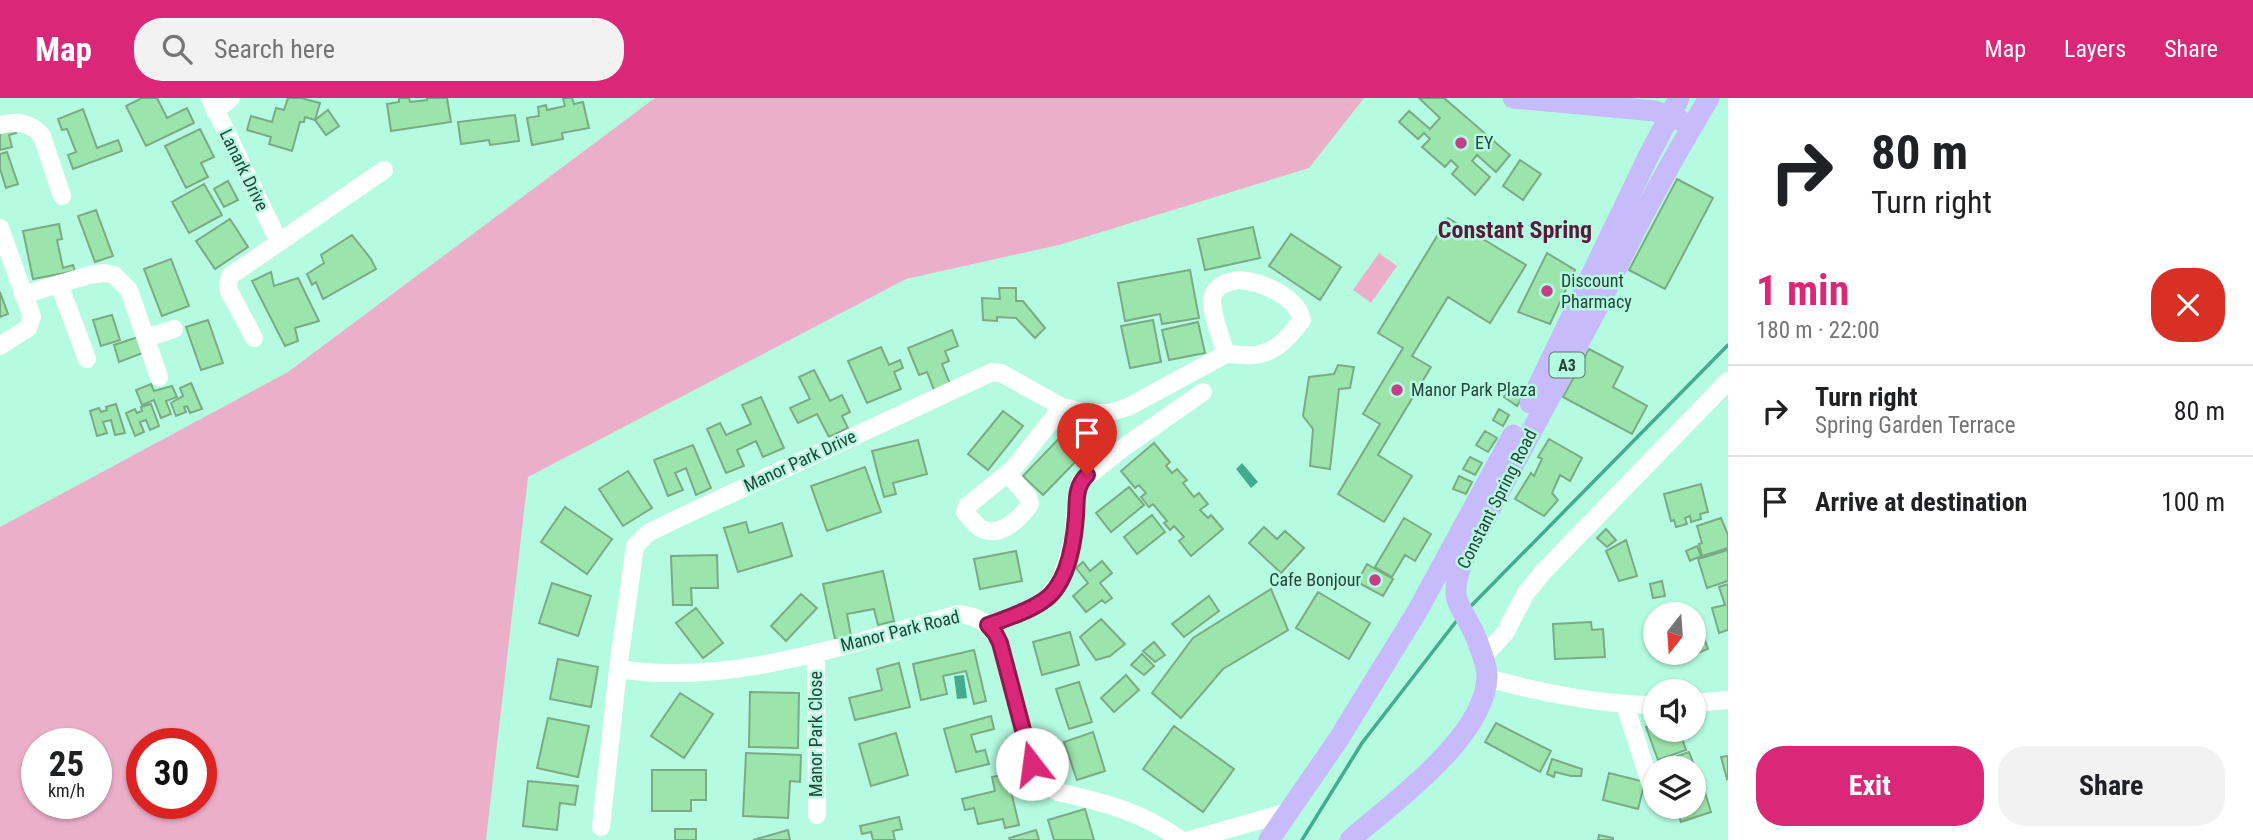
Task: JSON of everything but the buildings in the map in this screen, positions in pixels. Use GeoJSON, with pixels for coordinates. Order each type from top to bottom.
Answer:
{"type":"FeatureCollection","features":[{"type":"Feature","properties":{"kind":"main road"},"geometry":{"type":"LineString","coordinates":[[1513,98],[1655,111],[1674,107],[1692,125]]}},
{"type":"Feature","properties":{"kind":"main road","name":"Constant Spring Road"},"geometry":{"type":"LineString","coordinates":[[1485,667],[1463,611],[1459,572],[1465,556],[1692,125],[1709,98]]}},
{"type":"Feature","properties":{"kind":"main road","name":"Constant Spring Road"},"geometry":{"type":"LineString","coordinates":[[1269,840],[1338,740],[1418,610],[1540,386],[1674,107]]}},
{"type":"Feature","properties":{"kind":"main road"},"geometry":{"type":"LineString","coordinates":[[1338,740],[1434,603],[1445,600],[1463,611]]}},
{"type":"Feature","properties":{"kind":"main road"},"geometry":{"type":"LineString","coordinates":[[1350,840],[1419,782],[1461,740],[1480,704],[1485,667]]}},
{"type":"Feature","properties":{"kind":"street"},"geometry":{"type":"LineString","coordinates":[[212,104],[231,98]]}},
{"type":"Feature","properties":{"kind":"street","name":"Lanark Drive"},"geometry":{"type":"LineString","coordinates":[[212,104],[279,242]]}},
{"type":"Feature","properties":{"kind":"street"},"geometry":{"type":"LineString","coordinates":[[0,125],[26,123],[36,128],[42,136],[62,196]]}},
{"type":"Feature","properties":{"kind":"street"},"geometry":{"type":"LineString","coordinates":[[254,338],[229,291],[230,276],[384,170]]}},
{"type":"Feature","properties":{"kind":"street"},"geometry":{"type":"LineString","coordinates":[[0,229],[32,317],[30,325],[0,346]]}},
{"type":"Feature","properties":{"kind":"street"},"geometry":{"type":"LineString","coordinates":[[23,295],[89,275],[114,275],[129,290],[159,377]]}},
{"type":"Feature","properties":{"kind":"street"},"geometry":{"type":"LineString","coordinates":[[1238,281],[1253,281],[1269,286],[1301,312],[1302,320],[1290,337],[1279,345],[1260,355],[1226,354],[1211,303],[1217,288],[1238,281]]}},
{"type":"Feature","properties":{"kind":"street"},"geometry":{"type":"LineString","coordinates":[[58,284],[87,359]]}},
{"type":"Feature","properties":{"kind":"street"},"geometry":{"type":"LineString","coordinates":[[146,338],[174,329]]}},
{"type":"Feature","properties":{"kind":"street","name":"Manor Park Drive"},"geometry":{"type":"LineString","coordinates":[[601,827],[618,669],[635,546],[648,533],[992,372],[1001,373],[1062,407],[1082,412],[1108,413],[1128,407],[1226,354]]}},
{"type":"Feature","properties":{"kind":"street"},"geometry":{"type":"LineString","coordinates":[[1643,705],[1625,705],[1531,690],[1485,667],[1526,593],[1544,571],[1728,381]]}},
{"type":"Feature","properties":{"kind":"street"},"geometry":{"type":"LineString","coordinates":[[988,625],[1023,612],[1045,600],[1061,580],[1073,540],[1080,482],[1203,392]]}},
{"type":"Feature","properties":{"kind":"street"},"geometry":{"type":"LineString","coordinates":[[1008,474],[1062,407]]}},
{"type":"Feature","properties":{"kind":"street","name":"Manor Park Road"},"geometry":{"type":"LineString","coordinates":[[618,669],[651,674],[682,674],[741,668],[816,653],[959,614],[979,619],[995,633],[1000,643],[1032,764],[1046,786],[1058,792],[1135,812],[1181,840]]}},
{"type":"Feature","properties":{"kind":"street","name":"Manor Park Close"},"geometry":{"type":"LineString","coordinates":[[816,653],[817,815]]}},
{"type":"Feature","properties":{"kind":"street"},"geometry":{"type":"LineString","coordinates":[[1706,703],[1728,700]]}},
{"type":"Feature","properties":{"kind":"street"},"geometry":{"type":"LineString","coordinates":[[1625,705],[1643,758]]}},
{"type":"Feature","properties":{"kind":"street"},"geometry":{"type":"LineString","coordinates":[[1190,840],[1288,812]]}},
{"type":"Feature","properties":{"kind":"street"},"geometry":{"type":"LineString","coordinates":[[1214,833],[1237,840]]}},
{"type":"Feature","properties":{"kind":"shaded area"},"geometry":{"type":"Polygon","coordinates":[[[655,98],[1364,98],[1309,168],[1059,245],[906,279],[528,477],[486,840],[0,840],[0,527],[288,372],[655,98]]]}},
{"type":"Feature","properties":{"kind":"shaded area"},"geometry":{"type":"Polygon","coordinates":[[[1379,253],[1397,266],[1371,303],[1353,290],[1379,253]]]}},
{"type":"Feature","properties":{"kind":"shaded area"},"geometry":{"type":"Polygon","coordinates":[[[1242,463],[1258,482],[1251,488],[1236,469],[1242,463]]]}},
{"type":"Feature","properties":{"kind":"shaded area"},"geometry":{"type":"Polygon","coordinates":[[[964,675],[967,698],[957,699],[954,676],[964,675]]]}},
{"type":"Feature","properties":{"kind":"waterway"},"geometry":{"type":"LineString","coordinates":[[1468,609],[1728,345]]}},
{"type":"Feature","properties":{"kind":"waterway"},"geometry":{"type":"LineString","coordinates":[[1302,840],[1362,743],[1458,619]]}},
{"type":"Feature","properties":{"kind":"place","name":"EY"},"geometry":{"type":"Point","coordinates":[1461,143]}},
{"type":"Feature","properties":{"kind":"place","name":"Discount Pharmacy"},"geometry":{"type":"Point","coordinates":[1547,291]}},
{"type":"Feature","properties":{"kind":"place","name":"Manor Park Plaza"},"geometry":{"type":"Point","coordinates":[1397,390]}},
{"type":"Feature","properties":{"kind":"place","name":"Cafe Bonjour"},"geometry":{"type":"Point","coordinates":[1375,580]}},
{"type":"Feature","properties":{"kind":"district","name":"Constant Spring"},"geometry":{"type":"Point","coordinates":[1515,230]}},
{"type":"Feature","properties":{"kind":"route"},"geometry":{"type":"LineString","coordinates":[[1032,764],[1000,643],[988,625],[1023,612],[1045,600],[1061,580],[1073,540],[1077,492],[1080,482],[1087,475]]}}]}
